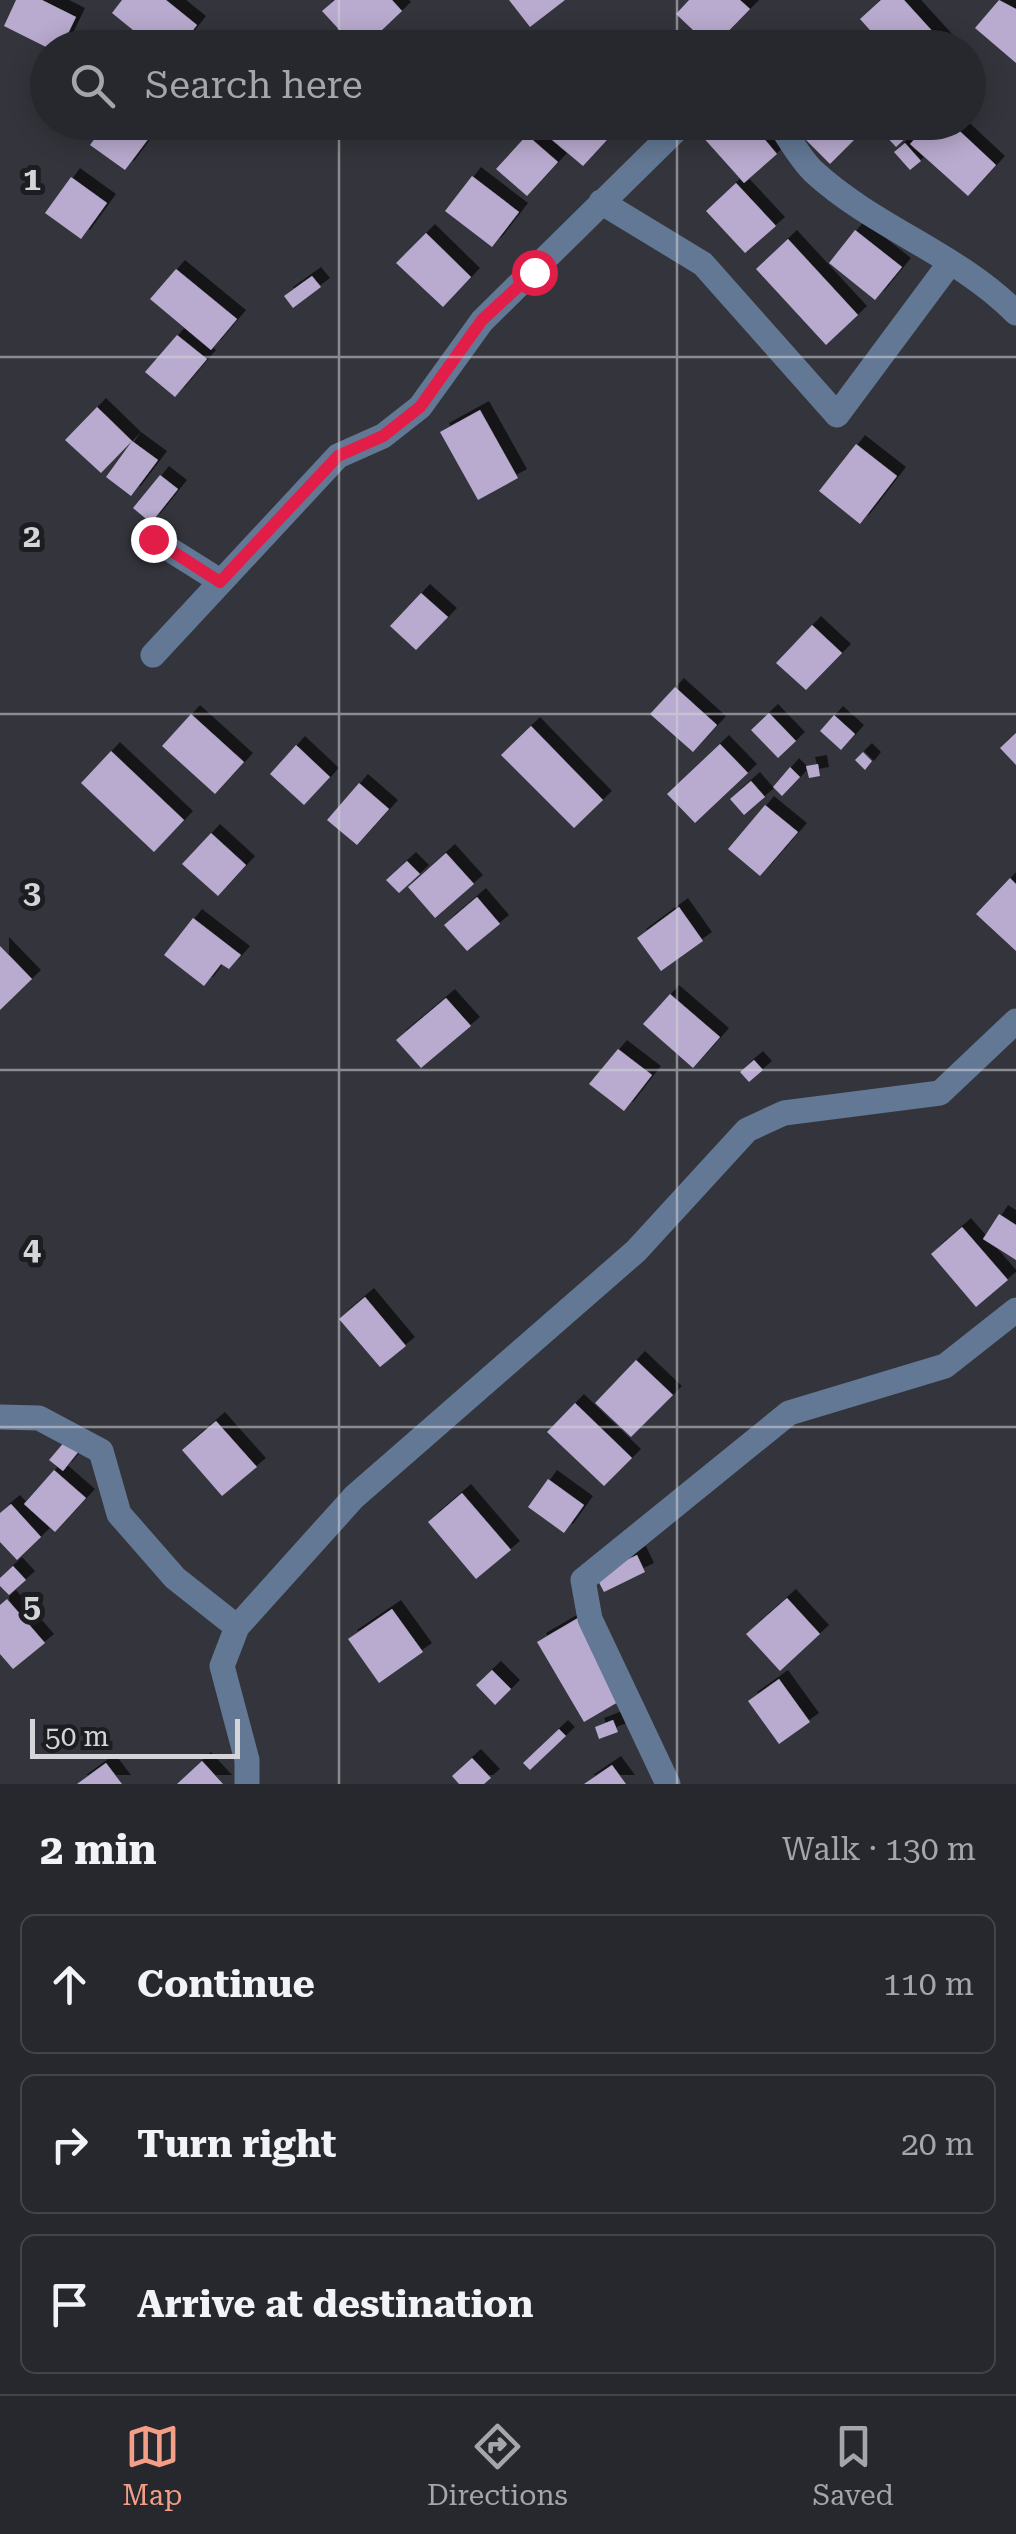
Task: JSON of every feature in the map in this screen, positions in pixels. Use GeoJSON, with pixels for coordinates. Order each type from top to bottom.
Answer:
{"type":"FeatureCollection","features":[{"type":"Feature","properties":{"kind":"street"},"geometry":{"type":"LineString","coordinates":[[153,655],[338,456],[383,436],[420,407],[482,320],[665,140]]}},
{"type":"Feature","properties":{"kind":"street"},"geometry":{"type":"LineString","coordinates":[[791,140],[812,170],[870,214],[990,286],[1016,313]]}},
{"type":"Feature","properties":{"kind":"street"},"geometry":{"type":"LineString","coordinates":[[601,202],[702,264],[837,415],[950,263]]}},
{"type":"Feature","properties":{"kind":"street"},"geometry":{"type":"LineString","coordinates":[[153,539],[220,582]]}},
{"type":"Feature","properties":{"kind":"street"},"geometry":{"type":"LineString","coordinates":[[247,1784],[247,1760],[222,1666],[237,1627],[354,1497],[636,1250],[747,1130],[784,1113],[940,1093],[1016,1021]]}},
{"type":"Feature","properties":{"kind":"street"},"geometry":{"type":"LineString","coordinates":[[668,1784],[590,1619],[584,1580],[789,1413],[946,1366],[1016,1310]]}},
{"type":"Feature","properties":{"kind":"street"},"geometry":{"type":"LineString","coordinates":[[0,1417],[39,1418],[100,1451],[120,1514],[175,1578],[237,1627]]}},
{"type":"Feature","properties":{"kind":"building"},"geometry":{"type":"Polygon","coordinates":[[[16,0],[42,0],[76,17],[70,30],[30,30],[30,39],[4,26],[16,0]]]}},
{"type":"Feature","properties":{"kind":"building"},"geometry":{"type":"Polygon","coordinates":[[[122,0],[166,0],[197,25],[193,30],[133,30],[112,13],[122,0]]]}},
{"type":"Feature","properties":{"kind":"building"},"geometry":{"type":"Polygon","coordinates":[[[335,0],[392,0],[402,11],[382,30],[339,30],[322,11],[335,0]]]}},
{"type":"Feature","properties":{"kind":"building"},"geometry":{"type":"Polygon","coordinates":[[[509,0],[565,0],[530,27],[509,0]]]}},
{"type":"Feature","properties":{"kind":"building"},"geometry":{"type":"Polygon","coordinates":[[[689,0],[740,0],[750,9],[730,30],[693,30],[676,14],[689,0]]]}},
{"type":"Feature","properties":{"kind":"building"},"geometry":{"type":"Polygon","coordinates":[[[881,0],[904,0],[931,30],[870,30],[860,19],[881,0]]]}},
{"type":"Feature","properties":{"kind":"building"},"geometry":{"type":"Polygon","coordinates":[[[999,0],[1016,9],[1016,63],[986,37],[986,30],[975,28],[999,0]]]}},
{"type":"Feature","properties":{"kind":"building"},"geometry":{"type":"Polygon","coordinates":[[[94,140],[148,140],[125,170],[90,145],[94,140]]]}},
{"type":"Feature","properties":{"kind":"building"},"geometry":{"type":"Polygon","coordinates":[[[522,140],[533,140],[558,162],[527,196],[496,169],[522,140]]]}},
{"type":"Feature","properties":{"kind":"building"},"geometry":{"type":"Polygon","coordinates":[[[552,140],[607,140],[583,166],[552,140]]]}},
{"type":"Feature","properties":{"kind":"building"},"geometry":{"type":"Polygon","coordinates":[[[705,140],[765,140],[777,154],[744,183],[705,140]]]}},
{"type":"Feature","properties":{"kind":"building"},"geometry":{"type":"Polygon","coordinates":[[[806,140],[854,140],[830,164],[806,140]]]}},
{"type":"Feature","properties":{"kind":"building"},"geometry":{"type":"Polygon","coordinates":[[[914,140],[969,140],[996,165],[968,196],[910,144],[914,140]]]}},
{"type":"Feature","properties":{"kind":"building"},"geometry":{"type":"Polygon","coordinates":[[[905,143],[921,161],[910,170],[894,152],[905,143]]]}},
{"type":"Feature","properties":{"kind":"building"},"geometry":{"type":"Polygon","coordinates":[[[472,176],[519,212],[492,247],[445,211],[472,176]]]}},
{"type":"Feature","properties":{"kind":"building"},"geometry":{"type":"Polygon","coordinates":[[[71,177],[107,203],[81,239],[45,213],[71,177]]]}},
{"type":"Feature","properties":{"kind":"building"},"geometry":{"type":"Polygon","coordinates":[[[736,183],[776,226],[745,253],[706,211],[736,183]]]}},
{"type":"Feature","properties":{"kind":"building"},"geometry":{"type":"Polygon","coordinates":[[[855,230],[902,267],[875,300],[829,263],[855,230]]]}},
{"type":"Feature","properties":{"kind":"building"},"geometry":{"type":"Polygon","coordinates":[[[426,233],[471,277],[443,307],[396,263],[426,233]]]}},
{"type":"Feature","properties":{"kind":"building"},"geometry":{"type":"Polygon","coordinates":[[[788,239],[858,315],[826,345],[756,269],[788,239]]]}},
{"type":"Feature","properties":{"kind":"building"},"geometry":{"type":"Polygon","coordinates":[[[176,269],[237,319],[211,350],[150,299],[176,269]]]}},
{"type":"Feature","properties":{"kind":"building"},"geometry":{"type":"Polygon","coordinates":[[[312,276],[321,287],[293,308],[284,296],[312,276]]]}},
{"type":"Feature","properties":{"kind":"building"},"geometry":{"type":"Polygon","coordinates":[[[177,335],[207,359],[175,397],[145,372],[177,335]]]}},
{"type":"Feature","properties":{"kind":"building"},"geometry":{"type":"Polygon","coordinates":[[[97,407],[132,441],[101,473],[65,440],[97,407]]]}},
{"type":"Feature","properties":{"kind":"building"},"geometry":{"type":"Polygon","coordinates":[[[480,410],[518,478],[478,500],[440,432],[480,410]]]}},
{"type":"Feature","properties":{"kind":"building"},"geometry":{"type":"Polygon","coordinates":[[[132,441],[158,460],[131,496],[106,477],[132,441]]]}},
{"type":"Feature","properties":{"kind":"building"},"geometry":{"type":"Polygon","coordinates":[[[856,444],[897,476],[860,524],[819,491],[856,444]]]}},
{"type":"Feature","properties":{"kind":"building"},"geometry":{"type":"Polygon","coordinates":[[[160,475],[178,489],[151,523],[133,508],[160,475]]]}},
{"type":"Feature","properties":{"kind":"building"},"geometry":{"type":"Polygon","coordinates":[[[421,593],[448,617],[416,650],[390,626],[421,593]]]}},
{"type":"Feature","properties":{"kind":"building"},"geometry":{"type":"Polygon","coordinates":[[[812,625],[842,653],[806,690],[776,663],[812,625]]]}},
{"type":"Feature","properties":{"kind":"building"},"geometry":{"type":"Polygon","coordinates":[[[675,687],[717,725],[693,752],[650,714],[675,687]]]}},
{"type":"Feature","properties":{"kind":"building"},"geometry":{"type":"Polygon","coordinates":[[[769,713],[796,741],[778,758],[751,730],[769,713]]]}},
{"type":"Feature","properties":{"kind":"building"},"geometry":{"type":"Polygon","coordinates":[[[191,714],[244,762],[215,794],[162,746],[191,714]]]}},
{"type":"Feature","properties":{"kind":"building"},"geometry":{"type":"Polygon","coordinates":[[[834,715],[855,734],[841,750],[820,731],[834,715]]]}},
{"type":"Feature","properties":{"kind":"building"},"geometry":{"type":"Polygon","coordinates":[[[531,726],[603,800],[574,828],[501,755],[531,726]]]}},
{"type":"Feature","properties":{"kind":"building"},"geometry":{"type":"Polygon","coordinates":[[[1016,733],[1016,765],[1000,748],[1016,733]]]}},
{"type":"Feature","properties":{"kind":"building"},"geometry":{"type":"Polygon","coordinates":[[[720,744],[748,773],[695,823],[667,794],[720,744]]]}},
{"type":"Feature","properties":{"kind":"building"},"geometry":{"type":"Polygon","coordinates":[[[296,745],[330,777],[304,805],[270,774],[296,745]]]}},
{"type":"Feature","properties":{"kind":"building"},"geometry":{"type":"Polygon","coordinates":[[[111,751],[184,820],[154,852],[81,783],[111,751]]]}},
{"type":"Feature","properties":{"kind":"building"},"geometry":{"type":"Polygon","coordinates":[[[863,752],[872,761],[865,770],[855,760],[863,752]]]}},
{"type":"Feature","properties":{"kind":"building"},"geometry":{"type":"Polygon","coordinates":[[[818,764],[820,776],[809,778],[806,766],[818,764]]]}},
{"type":"Feature","properties":{"kind":"building"},"geometry":{"type":"Polygon","coordinates":[[[790,767],[800,777],[782,796],[773,787],[790,767]]]}},
{"type":"Feature","properties":{"kind":"building"},"geometry":{"type":"Polygon","coordinates":[[[751,781],[765,797],[744,815],[730,799],[751,781]]]}},
{"type":"Feature","properties":{"kind":"building"},"geometry":{"type":"Polygon","coordinates":[[[359,783],[389,809],[357,845],[327,820],[359,783]]]}},
{"type":"Feature","properties":{"kind":"building"},"geometry":{"type":"Polygon","coordinates":[[[765,805],[798,832],[760,876],[728,849],[765,805]]]}},
{"type":"Feature","properties":{"kind":"building"},"geometry":{"type":"Polygon","coordinates":[[[211,833],[246,865],[218,896],[182,864],[211,833]]]}},
{"type":"Feature","properties":{"kind":"building"},"geometry":{"type":"Polygon","coordinates":[[[446,853],[474,884],[435,918],[408,887],[446,853]]]}},
{"type":"Feature","properties":{"kind":"building"},"geometry":{"type":"Polygon","coordinates":[[[407,861],[420,874],[399,893],[386,880],[407,861]]]}},
{"type":"Feature","properties":{"kind":"building"},"geometry":{"type":"Polygon","coordinates":[[[1010,878],[1016,884],[1016,951],[976,914],[1010,878]]]}},
{"type":"Feature","properties":{"kind":"building"},"geometry":{"type":"Polygon","coordinates":[[[477,897],[500,924],[467,951],[444,925],[477,897]]]}},
{"type":"Feature","properties":{"kind":"building"},"geometry":{"type":"Polygon","coordinates":[[[679,907],[703,941],[661,971],[637,938],[679,907]]]}},
{"type":"Feature","properties":{"kind":"building"},"geometry":{"type":"Polygon","coordinates":[[[193,918],[241,955],[229,969],[221,964],[204,986],[164,955],[193,918]]]}},
{"type":"Feature","properties":{"kind":"building"},"geometry":{"type":"Polygon","coordinates":[[[0,946],[32,979],[0,1010],[0,946]]]}},
{"type":"Feature","properties":{"kind":"building"},"geometry":{"type":"Polygon","coordinates":[[[670,994],[720,1037],[693,1068],[643,1024],[670,994]]]}},
{"type":"Feature","properties":{"kind":"building"},"geometry":{"type":"Polygon","coordinates":[[[446,998],[471,1026],[421,1068],[396,1040],[446,998]]]}},
{"type":"Feature","properties":{"kind":"building"},"geometry":{"type":"Polygon","coordinates":[[[618,1049],[652,1075],[624,1111],[589,1084],[618,1049]]]}},
{"type":"Feature","properties":{"kind":"building"},"geometry":{"type":"Polygon","coordinates":[[[754,1060],[763,1070],[749,1082],[740,1072],[754,1060]]]}},
{"type":"Feature","properties":{"kind":"building"},"geometry":{"type":"Polygon","coordinates":[[[999,1214],[1016,1225],[1016,1260],[983,1239],[999,1214]]]}},
{"type":"Feature","properties":{"kind":"building"},"geometry":{"type":"Polygon","coordinates":[[[962,1227],[1008,1280],[976,1307],[931,1254],[962,1227]]]}},
{"type":"Feature","properties":{"kind":"building"},"geometry":{"type":"Polygon","coordinates":[[[365,1297],[406,1346],[380,1367],[339,1319],[365,1297]]]}},
{"type":"Feature","properties":{"kind":"building"},"geometry":{"type":"Polygon","coordinates":[[[636,1360],[673,1395],[631,1437],[595,1403],[636,1360]]]}},
{"type":"Feature","properties":{"kind":"building"},"geometry":{"type":"Polygon","coordinates":[[[575,1403],[632,1458],[604,1486],[547,1432],[575,1403]]]}},
{"type":"Feature","properties":{"kind":"building"},"geometry":{"type":"Polygon","coordinates":[[[216,1421],[257,1467],[222,1496],[182,1450],[216,1421]]]}},
{"type":"Feature","properties":{"kind":"building"},"geometry":{"type":"Polygon","coordinates":[[[66,1440],[79,1451],[63,1471],[49,1460],[66,1440]]]}},
{"type":"Feature","properties":{"kind":"building"},"geometry":{"type":"Polygon","coordinates":[[[54,1470],[86,1498],[55,1532],[24,1504],[54,1470]]]}},
{"type":"Feature","properties":{"kind":"building"},"geometry":{"type":"Polygon","coordinates":[[[548,1479],[584,1505],[564,1533],[528,1507],[548,1479]]]}},
{"type":"Feature","properties":{"kind":"building"},"geometry":{"type":"Polygon","coordinates":[[[462,1493],[511,1550],[476,1579],[428,1522],[462,1493]]]}},
{"type":"Feature","properties":{"kind":"building"},"geometry":{"type":"Polygon","coordinates":[[[11,1504],[41,1537],[17,1560],[0,1542],[0,1513],[11,1504]]]}},
{"type":"Feature","properties":{"kind":"building"},"geometry":{"type":"Polygon","coordinates":[[[637,1555],[645,1572],[604,1592],[595,1575],[637,1555]]]}},
{"type":"Feature","properties":{"kind":"building"},"geometry":{"type":"Polygon","coordinates":[[[13,1566],[26,1580],[9,1595],[0,1586],[0,1578],[13,1566]]]}},
{"type":"Feature","properties":{"kind":"building"},"geometry":{"type":"Polygon","coordinates":[[[787,1598],[820,1634],[780,1671],[746,1634],[787,1598]]]}},
{"type":"Feature","properties":{"kind":"building"},"geometry":{"type":"Polygon","coordinates":[[[7,1599],[45,1643],[13,1669],[0,1654],[0,1605],[7,1599]]]}},
{"type":"Feature","properties":{"kind":"building"},"geometry":{"type":"Polygon","coordinates":[[[392,1609],[423,1652],[379,1683],[348,1639],[392,1609]]]}},
{"type":"Feature","properties":{"kind":"building"},"geometry":{"type":"Polygon","coordinates":[[[578,1618],[625,1698],[584,1722],[537,1642],[578,1618]]]}},
{"type":"Feature","properties":{"kind":"building"},"geometry":{"type":"Polygon","coordinates":[[[492,1670],[511,1689],[495,1705],[476,1685],[492,1670]]]}},
{"type":"Feature","properties":{"kind":"building"},"geometry":{"type":"Polygon","coordinates":[[[779,1679],[810,1722],[779,1744],[748,1701],[779,1679]]]}},
{"type":"Feature","properties":{"kind":"building"},"geometry":{"type":"Polygon","coordinates":[[[613,1720],[618,1732],[599,1739],[595,1727],[613,1720]]]}},
{"type":"Feature","properties":{"kind":"building"},"geometry":{"type":"Polygon","coordinates":[[[559,1729],[566,1736],[530,1770],[523,1763],[559,1729]]]}},
{"type":"Feature","properties":{"kind":"building"},"geometry":{"type":"Polygon","coordinates":[[[472,1758],[491,1778],[484,1784],[459,1784],[452,1776],[472,1758]]]}},
{"type":"Feature","properties":{"kind":"building"},"geometry":{"type":"Polygon","coordinates":[[[202,1761],[223,1784],[177,1784],[202,1761]]]}},
{"type":"Feature","properties":{"kind":"building"},"geometry":{"type":"Polygon","coordinates":[[[106,1763],[122,1784],[77,1784],[106,1763]]]}},
{"type":"Feature","properties":{"kind":"building"},"geometry":{"type":"Polygon","coordinates":[[[612,1765],[626,1784],[584,1784],[612,1765]]]}},
{"type":"Feature","properties":{"kind":"route"},"geometry":{"type":"LineString","coordinates":[[153,539],[220,582],[338,456],[383,436],[420,407],[482,320],[534,272]]}}]}
